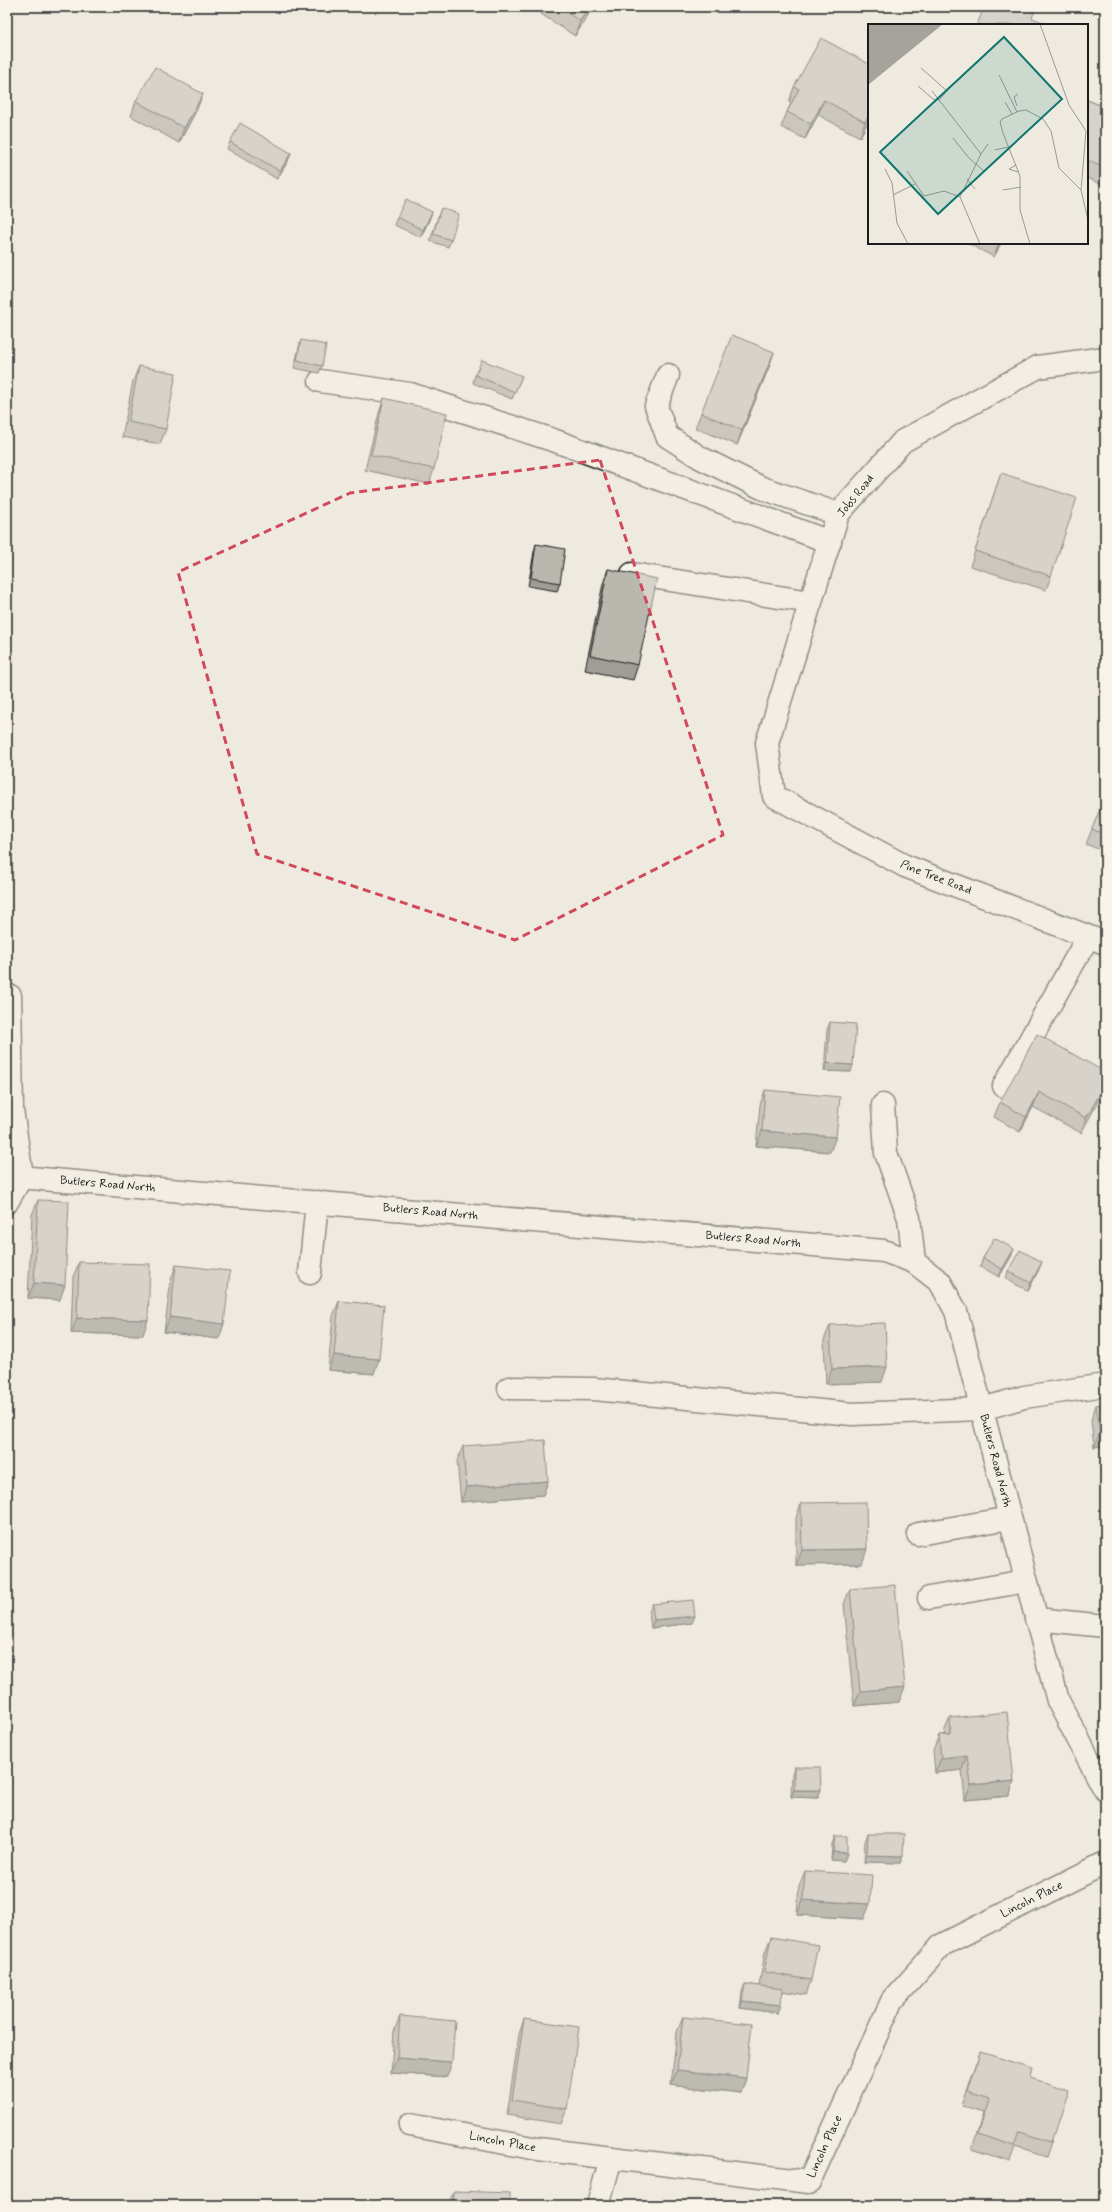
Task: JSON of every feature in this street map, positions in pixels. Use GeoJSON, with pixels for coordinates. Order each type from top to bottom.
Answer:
{"type":"FeatureCollection","features":[{"type":"Feature","properties":{"kind":"street","name":"Jobs Road"},"geometry":{"type":"LineString","coordinates":[[774,796],[767,743],[838,514],[903,441],[1038,367],[1105,358]]}},
{"type":"Feature","properties":{"kind":"street"},"geometry":{"type":"LineString","coordinates":[[668,376],[656,406],[668,436],[701,458],[762,488],[838,514]]}},
{"type":"Feature","properties":{"kind":"street"},"geometry":{"type":"LineString","coordinates":[[320,381],[410,394],[553,440],[830,542]]}},
{"type":"Feature","properties":{"kind":"street"},"geometry":{"type":"LineString","coordinates":[[632,574],[811,602]]}},
{"type":"Feature","properties":{"kind":"street","name":"Pine Tree Road"},"geometry":{"type":"LineString","coordinates":[[774,796],[905,866],[1096,940]]}},
{"type":"Feature","properties":{"kind":"street"},"geometry":{"type":"LineString","coordinates":[[1004,1086],[1096,940]]}},
{"type":"Feature","properties":{"kind":"street"},"geometry":{"type":"LineString","coordinates":[[7,1202],[15,1176],[9,1024],[10,996]]}},
{"type":"Feature","properties":{"kind":"street"},"geometry":{"type":"LineString","coordinates":[[884,1105],[886,1154],[909,1218],[914,1262]]}},
{"type":"Feature","properties":{"kind":"street","name":"Butlers Road North"},"geometry":{"type":"LineString","coordinates":[[15,1176],[877,1251],[914,1262],[940,1282],[956,1311],[1058,1701],[1105,1790]]}},
{"type":"Feature","properties":{"kind":"street"},"geometry":{"type":"LineString","coordinates":[[310,1273],[317,1202]]}},
{"type":"Feature","properties":{"kind":"street"},"geometry":{"type":"LineString","coordinates":[[509,1388],[594,1389],[852,1414],[982,1409],[1024,1397],[1105,1385]]}},
{"type":"Feature","properties":{"kind":"street"},"geometry":{"type":"LineString","coordinates":[[918,1534],[1010,1518]]}},
{"type":"Feature","properties":{"kind":"street"},"geometry":{"type":"LineString","coordinates":[[928,1598],[1026,1581]]}},
{"type":"Feature","properties":{"kind":"street"},"geometry":{"type":"LineString","coordinates":[[1036,1619],[1105,1626]]}},
{"type":"Feature","properties":{"kind":"street","name":"Lincoln Place"},"geometry":{"type":"LineString","coordinates":[[410,2124],[484,2140],[611,2158],[809,2182],[892,2001],[942,1945],[1105,1863]]}},
{"type":"Feature","properties":{"kind":"street"},"geometry":{"type":"LineString","coordinates":[[598,2205],[611,2158]]}},
{"type":"Feature","properties":{"kind":"highlighted area"},"geometry":{"type":"Polygon","coordinates":[[[600,460],[723,835],[515,940],[257,854],[178,572],[350,493],[600,460]]]}},
{"type":"Feature","properties":{"kind":"building"},"geometry":{"type":"Polygon","coordinates":[[[559,7],[589,7],[580,21],[559,7]]]}},
{"type":"Feature","properties":{"kind":"building"},"geometry":{"type":"Polygon","coordinates":[[[984,7],[1036,7],[1032,18],[1048,24],[977,24],[984,7]]]}},
{"type":"Feature","properties":{"kind":"building"},"geometry":{"type":"Polygon","coordinates":[[[821,38],[868,63],[868,117],[865,122],[824,100],[811,124],[787,112],[799,89],[794,87],[821,38]]]}},
{"type":"Feature","properties":{"kind":"building"},"geometry":{"type":"Polygon","coordinates":[[[155,67],[203,94],[184,128],[136,101],[155,67]]]}},
{"type":"Feature","properties":{"kind":"building"},"geometry":{"type":"Polygon","coordinates":[[[1088,100],[1105,107],[1105,168],[1088,160],[1088,100]]]}},
{"type":"Feature","properties":{"kind":"building"},"geometry":{"type":"Polygon","coordinates":[[[240,123],[291,153],[280,171],[230,142],[240,123]]]}},
{"type":"Feature","properties":{"kind":"building"},"geometry":{"type":"Polygon","coordinates":[[[406,199],[432,212],[423,230],[397,217],[406,199]]]}},
{"type":"Feature","properties":{"kind":"building"},"geometry":{"type":"Polygon","coordinates":[[[441,208],[459,214],[451,240],[433,234],[441,208]]]}},
{"type":"Feature","properties":{"kind":"building"},"geometry":{"type":"Polygon","coordinates":[[[732,335],[774,352],[742,430],[701,413],[732,335]]]}},
{"type":"Feature","properties":{"kind":"building"},"geometry":{"type":"Polygon","coordinates":[[[301,340],[326,345],[322,366],[297,360],[301,340]]]}},
{"type":"Feature","properties":{"kind":"building"},"geometry":{"type":"Polygon","coordinates":[[[482,360],[522,376],[515,392],[475,375],[482,360]]]}},
{"type":"Feature","properties":{"kind":"building"},"geometry":{"type":"Polygon","coordinates":[[[139,366],[176,373],[166,429],[128,422],[139,366]]]}},
{"type":"Feature","properties":{"kind":"building"},"geometry":{"type":"Polygon","coordinates":[[[384,398],[447,413],[434,469],[371,455],[384,398]]]}},
{"type":"Feature","properties":{"kind":"building"},"geometry":{"type":"Polygon","coordinates":[[[1001,473],[1077,498],[1051,576],[975,551],[1001,473]]]}},
{"type":"Feature","properties":{"kind":"building"},"geometry":{"type":"Polygon","coordinates":[[[536,544],[565,549],[560,583],[531,578],[536,544]]]}},
{"type":"Feature","properties":{"kind":"building"},"geometry":{"type":"Polygon","coordinates":[[[608,569],[657,579],[638,665],[590,655],[608,569]]]}},
{"type":"Feature","properties":{"kind":"building"},"geometry":{"type":"Polygon","coordinates":[[[1105,797],[1105,835],[1092,829],[1105,797]]]}},
{"type":"Feature","properties":{"kind":"building"},"geometry":{"type":"Polygon","coordinates":[[[830,1022],[856,1024],[853,1065],[827,1063],[830,1022]]]}},
{"type":"Feature","properties":{"kind":"building"},"geometry":{"type":"Polygon","coordinates":[[[1037,1034],[1105,1072],[1105,1085],[1086,1118],[1039,1092],[1026,1117],[1000,1102],[1037,1034]]]}},
{"type":"Feature","properties":{"kind":"building"},"geometry":{"type":"Polygon","coordinates":[[[765,1090],[840,1097],[836,1137],[762,1131],[765,1090]]]}},
{"type":"Feature","properties":{"kind":"building"},"geometry":{"type":"Polygon","coordinates":[[[38,1200],[69,1201],[65,1285],[34,1283],[38,1200]]]}},
{"type":"Feature","properties":{"kind":"building"},"geometry":{"type":"Polygon","coordinates":[[[994,1238],[1014,1249],[1002,1269],[983,1258],[994,1238]]]}},
{"type":"Feature","properties":{"kind":"building"},"geometry":{"type":"Polygon","coordinates":[[[1020,1250],[1042,1262],[1031,1283],[1008,1271],[1020,1250]]]}},
{"type":"Feature","properties":{"kind":"building"},"geometry":{"type":"Polygon","coordinates":[[[79,1262],[150,1264],[148,1320],[77,1318],[79,1262]]]}},
{"type":"Feature","properties":{"kind":"building"},"geometry":{"type":"Polygon","coordinates":[[[176,1265],[230,1271],[224,1324],[170,1317],[176,1265]]]}},
{"type":"Feature","properties":{"kind":"building"},"geometry":{"type":"Polygon","coordinates":[[[339,1301],[384,1305],[379,1359],[334,1355],[339,1301]]]}},
{"type":"Feature","properties":{"kind":"building"},"geometry":{"type":"Polygon","coordinates":[[[885,1323],[887,1367],[832,1369],[830,1325],[885,1323]]]}},
{"type":"Feature","properties":{"kind":"building"},"geometry":{"type":"Polygon","coordinates":[[[1105,1404],[1105,1431],[1100,1432],[1096,1405],[1105,1404]]]}},
{"type":"Feature","properties":{"kind":"building"},"geometry":{"type":"Polygon","coordinates":[[[545,1440],[548,1481],[466,1487],[463,1446],[545,1440]]]}},
{"type":"Feature","properties":{"kind":"building"},"geometry":{"type":"Polygon","coordinates":[[[866,1502],[867,1549],[802,1550],[801,1503],[866,1502]]]}},
{"type":"Feature","properties":{"kind":"building"},"geometry":{"type":"Polygon","coordinates":[[[895,1585],[905,1687],[860,1691],[850,1589],[895,1585]]]}},
{"type":"Feature","properties":{"kind":"building"},"geometry":{"type":"Polygon","coordinates":[[[693,1600],[695,1616],[654,1620],[652,1604],[693,1600]]]}},
{"type":"Feature","properties":{"kind":"building"},"geometry":{"type":"Polygon","coordinates":[[[1007,1712],[1014,1781],[971,1785],[967,1755],[941,1758],[939,1735],[951,1734],[950,1718],[1007,1712]]]}},
{"type":"Feature","properties":{"kind":"building"},"geometry":{"type":"Polygon","coordinates":[[[794,1767],[820,1767],[821,1790],[794,1790],[794,1767]]]}},
{"type":"Feature","properties":{"kind":"building"},"geometry":{"type":"Polygon","coordinates":[[[868,1834],[904,1834],[903,1856],[867,1855],[868,1834]]]}},
{"type":"Feature","properties":{"kind":"building"},"geometry":{"type":"Polygon","coordinates":[[[835,1836],[847,1836],[847,1853],[833,1852],[835,1836]]]}},
{"type":"Feature","properties":{"kind":"building"},"geometry":{"type":"Polygon","coordinates":[[[805,1871],[872,1875],[870,1904],[803,1900],[805,1871]]]}},
{"type":"Feature","properties":{"kind":"building"},"geometry":{"type":"Polygon","coordinates":[[[771,1937],[818,1945],[811,1980],[764,1972],[771,1937]]]}},
{"type":"Feature","properties":{"kind":"building"},"geometry":{"type":"Polygon","coordinates":[[[745,1984],[782,1989],[781,2005],[742,2001],[745,1984]]]}},
{"type":"Feature","properties":{"kind":"building"},"geometry":{"type":"Polygon","coordinates":[[[400,2016],[455,2021],[452,2062],[397,2058],[400,2016]]]}},
{"type":"Feature","properties":{"kind":"building"},"geometry":{"type":"Polygon","coordinates":[[[683,2017],[752,2024],[746,2078],[677,2070],[683,2017]]]}},
{"type":"Feature","properties":{"kind":"building"},"geometry":{"type":"Polygon","coordinates":[[[524,2019],[579,2027],[567,2109],[512,2100],[524,2019]]]}},
{"type":"Feature","properties":{"kind":"building"},"geometry":{"type":"Polygon","coordinates":[[[980,2052],[1033,2068],[1031,2078],[1068,2090],[1051,2142],[1020,2132],[1015,2146],[977,2134],[989,2098],[968,2091],[980,2052]]]}},
{"type":"Feature","properties":{"kind":"building"},"geometry":{"type":"Polygon","coordinates":[[[454,2191],[510,2193],[510,2205],[453,2205],[454,2191]]]}}]}
